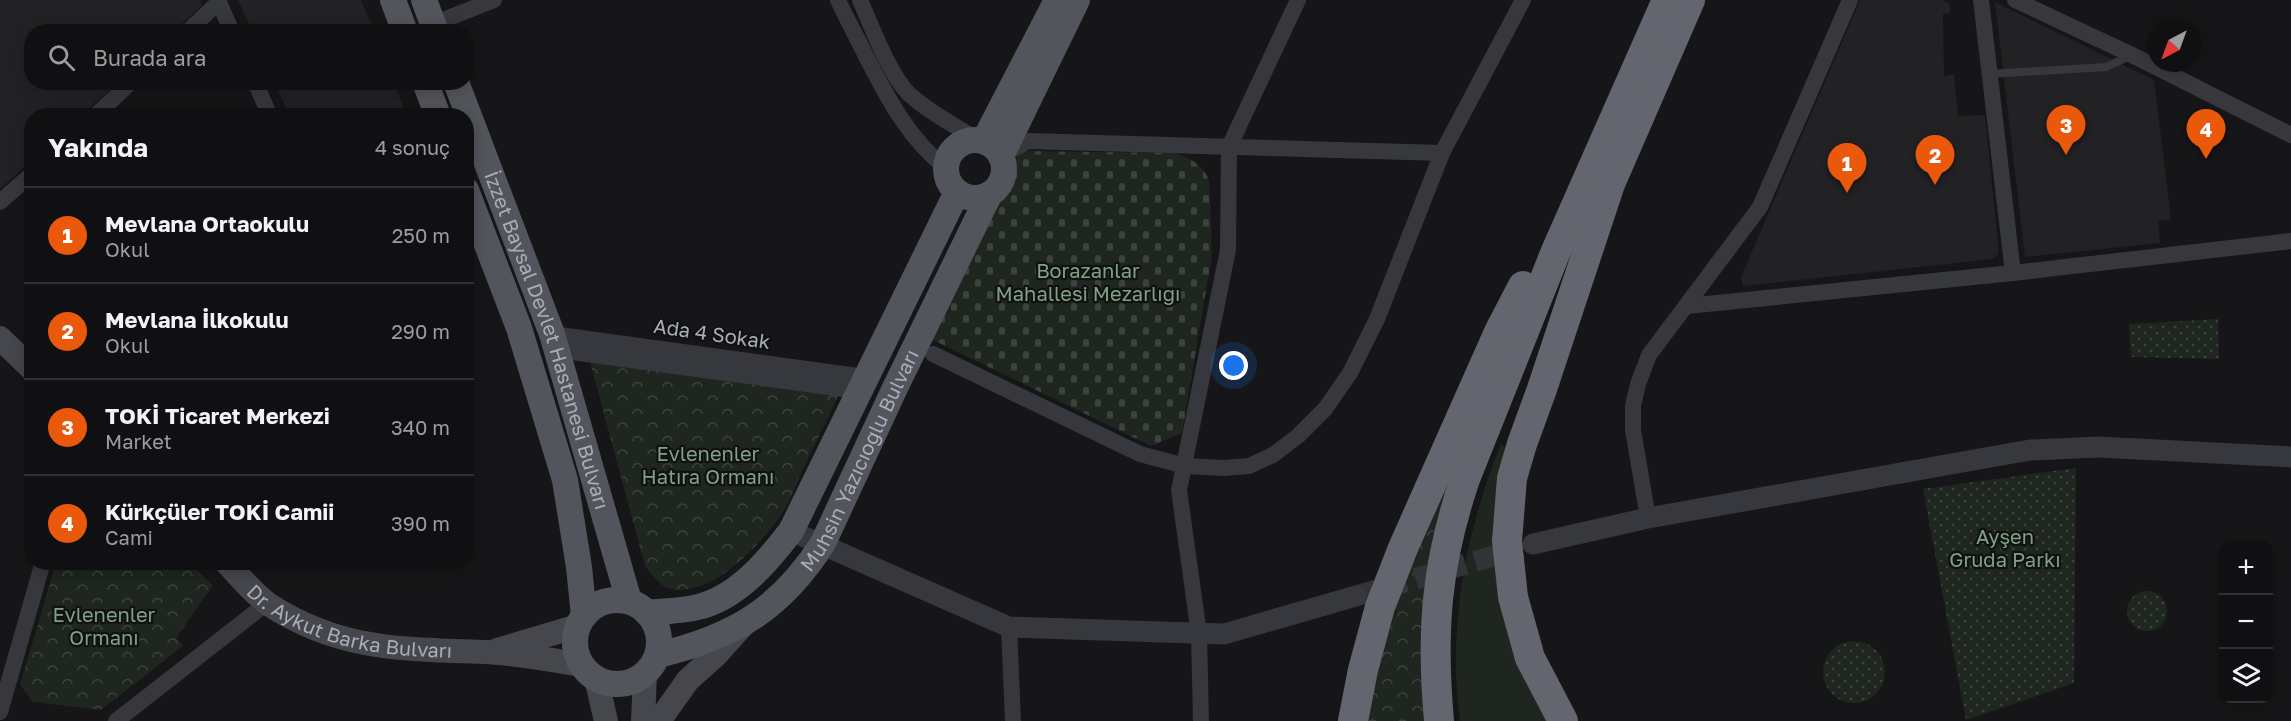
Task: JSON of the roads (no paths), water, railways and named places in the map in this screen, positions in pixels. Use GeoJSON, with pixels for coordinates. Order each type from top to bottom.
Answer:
{"type":"FeatureCollection","features":[{"type":"Feature","properties":{"kind":"highway"},"geometry":{"type":"LineString","coordinates":[[1439,721],[1435,657],[1436,614],[1439,579],[1455,509],[1580,194],[1667,0]]}},
{"type":"Feature","properties":{"kind":"highway"},"geometry":{"type":"LineString","coordinates":[[1563,721],[1530,658],[1513,597],[1508,566],[1508,514],[1512,478],[1610,184],[1690,0]]}},
{"type":"Feature","properties":{"kind":"highway"},"geometry":{"type":"LineString","coordinates":[[1452,721],[1448,661],[1451,593],[1469,512],[1499,429],[1581,233],[1610,184]]}},
{"type":"Feature","properties":{"kind":"highway"},"geometry":{"type":"LineString","coordinates":[[1353,721],[1363,670],[1380,607],[1403,548],[1499,332],[1546,242],[1580,194]]}},
{"type":"Feature","properties":{"kind":"main road"},"geometry":{"type":"LineString","coordinates":[[393,0],[402,24]]}},
{"type":"Feature","properties":{"kind":"main road"},"geometry":{"type":"LineString","coordinates":[[424,0],[433,24]]}},
{"type":"Feature","properties":{"kind":"main road"},"geometry":{"type":"LineString","coordinates":[[987,146],[1057,0]]}},
{"type":"Feature","properties":{"kind":"main road"},"geometry":{"type":"LineString","coordinates":[[987,146],[1077,0]]}},
{"type":"Feature","properties":{"kind":"main road"},"geometry":{"type":"LineString","coordinates":[[428,90],[435,108]]}},
{"type":"Feature","properties":{"kind":"main road","name":"İzzet Baysal Devlet Hastanesi Bulvarı"},"geometry":{"type":"LineString","coordinates":[[459,90],[466,108]]}},
{"type":"Feature","properties":{"kind":"main road","name":"İzzet Baysal Devlet Hastanesi Bulvarı"},"geometry":{"type":"LineString","coordinates":[[474,129],[555,342],[638,607]]}},
{"type":"Feature","properties":{"kind":"main road"},"geometry":{"type":"LineString","coordinates":[[970,141],[987,146],[1004,173],[996,189],[989,195],[973,198],[952,181],[947,162],[956,148],[970,141]]}},
{"type":"Feature","properties":{"kind":"main road","name":"Muhsin Yazıcıoğlu Bulvarı"},"geometry":{"type":"LineString","coordinates":[[638,607],[699,607],[722,598],[768,559],[791,531],[862,384],[952,181]]}},
{"type":"Feature","properties":{"kind":"main road","name":"Muhsin Yazıcıoğlu Bulvarı"},"geometry":{"type":"LineString","coordinates":[[651,664],[703,642],[761,613],[781,597],[808,566],[823,543],[989,195]]}},
{"type":"Feature","properties":{"kind":"main road","name":"İzzet Baysal Devlet Hastanesi Bulvarı"},"geometry":{"type":"LineString","coordinates":[[474,211],[519,328],[565,480],[579,567],[581,621]]}},
{"type":"Feature","properties":{"kind":"main road"},"geometry":{"type":"LineString","coordinates":[[0,338],[24,361]]}},
{"type":"Feature","properties":{"kind":"main road","name":"Dr. Aykut Barka Bulvarı"},"geometry":{"type":"LineString","coordinates":[[234,570],[267,603],[344,639],[370,645],[433,652],[488,652],[589,671]]}},
{"type":"Feature","properties":{"kind":"main road"},"geometry":{"type":"LineString","coordinates":[[606,721],[589,671],[575,644],[581,621],[591,609],[603,602],[616,600],[638,607],[657,628],[660,642],[651,664],[643,721]]}},
{"type":"Feature","properties":{"kind":"main road","name":"Dr. Aykut Barka Bulvarı"},"geometry":{"type":"LineString","coordinates":[[488,652],[581,621]]}},
{"type":"Feature","properties":{"kind":"main road"},"geometry":{"type":"LineString","coordinates":[[659,721],[688,680],[716,655],[747,621]]}},
{"type":"Feature","properties":{"kind":"main road"},"geometry":{"type":"LineString","coordinates":[[589,671],[606,682],[619,684],[631,682],[651,664]]}},
{"type":"Feature","properties":{"kind":"street"},"geometry":{"type":"LineString","coordinates":[[443,24],[494,0]]}},
{"type":"Feature","properties":{"kind":"street"},"geometry":{"type":"LineString","coordinates":[[838,0],[890,104],[909,132],[952,181]]}},
{"type":"Feature","properties":{"kind":"street"},"geometry":{"type":"LineString","coordinates":[[860,0],[882,51],[907,92],[920,103],[987,146],[1028,141],[1443,153]]}},
{"type":"Feature","properties":{"kind":"street"},"geometry":{"type":"LineString","coordinates":[[1201,721],[1199,634],[1179,490],[1228,250],[1229,147],[1298,0]]}},
{"type":"Feature","properties":{"kind":"street"},"geometry":{"type":"LineString","coordinates":[[933,354],[1140,454],[1185,466],[1223,468],[1249,466],[1273,455],[1298,436],[1325,409],[1350,373],[1377,320],[1443,153],[1523,0]]}},
{"type":"Feature","properties":{"kind":"street"},"geometry":{"type":"LineString","coordinates":[[1648,518],[1633,430],[1633,406],[1649,355],[1760,207],[1850,0]]}},
{"type":"Feature","properties":{"kind":"street"},"geometry":{"type":"LineString","coordinates":[[1981,0],[2013,273]]}},
{"type":"Feature","properties":{"kind":"street"},"geometry":{"type":"LineString","coordinates":[[2015,0],[2132,55],[2291,135]]}},
{"type":"Feature","properties":{"kind":"street"},"geometry":{"type":"LineString","coordinates":[[195,24],[219,1],[229,24]]}},
{"type":"Feature","properties":{"kind":"street"},"geometry":{"type":"LineString","coordinates":[[103,108],[123,90]]}},
{"type":"Feature","properties":{"kind":"street"},"geometry":{"type":"LineString","coordinates":[[259,90],[266,108]]}},
{"type":"Feature","properties":{"kind":"street"},"geometry":{"type":"LineString","coordinates":[[0,202],[24,181]]}},
{"type":"Feature","properties":{"kind":"street"},"geometry":{"type":"LineString","coordinates":[[1687,306],[2013,273],[2291,241]]}},
{"type":"Feature","properties":{"kind":"street","name":"Ada 4 Sokak"},"geometry":{"type":"LineString","coordinates":[[555,342],[862,384]]}},
{"type":"Feature","properties":{"kind":"street"},"geometry":{"type":"LineString","coordinates":[[1533,544],[1648,518],[2030,450],[2099,447],[2291,457]]}},
{"type":"Feature","properties":{"kind":"street"},"geometry":{"type":"LineString","coordinates":[[791,531],[823,543],[1009,627],[1224,633],[1356,596]]}},
{"type":"Feature","properties":{"kind":"street"},"geometry":{"type":"LineString","coordinates":[[0,712],[41,570]]}},
{"type":"Feature","properties":{"kind":"street"},"geometry":{"type":"LineString","coordinates":[[116,721],[267,603]]}},
{"type":"Feature","properties":{"kind":"street"},"geometry":{"type":"LineString","coordinates":[[1009,627],[1013,721]]}},
{"type":"Feature","properties":{"kind":"lane"},"geometry":{"type":"LineString","coordinates":[[1990,74],[2106,67],[2132,55]]}},
{"type":"Feature","properties":{"kind":"tunnel"},"geometry":{"type":"LineString","coordinates":[[1356,596],[1521,548]]}},
{"type":"Feature","properties":{"kind":"place","name":"TOKİ Ticaret Merkezi"},"geometry":{"type":"Point","coordinates":[2066,155]}},
{"type":"Feature","properties":{"kind":"place","name":"Kürkçüler TOKİ Camii"},"geometry":{"type":"Point","coordinates":[2206,159]}},
{"type":"Feature","properties":{"kind":"place","name":"Mevlana İlkokulu"},"geometry":{"type":"Point","coordinates":[1935,185]}},
{"type":"Feature","properties":{"kind":"place","name":"Mevlana Ortaokulu"},"geometry":{"type":"Point","coordinates":[1847,193]}},
{"type":"Feature","properties":{"kind":"park label","name":"Borazanlar Mahallesi Mezarlığı"},"geometry":{"type":"Point","coordinates":[1088,282]}},
{"type":"Feature","properties":{"kind":"park label","name":"Evlenenler Hatıra Ormanı"},"geometry":{"type":"Point","coordinates":[708,466]}},
{"type":"Feature","properties":{"kind":"park label","name":"Ayşen Gruda Parkı"},"geometry":{"type":"Point","coordinates":[2005,548]}},
{"type":"Feature","properties":{"kind":"park label","name":"Evlenenler Ormanı"},"geometry":{"type":"Point","coordinates":[104,626]}}]}
